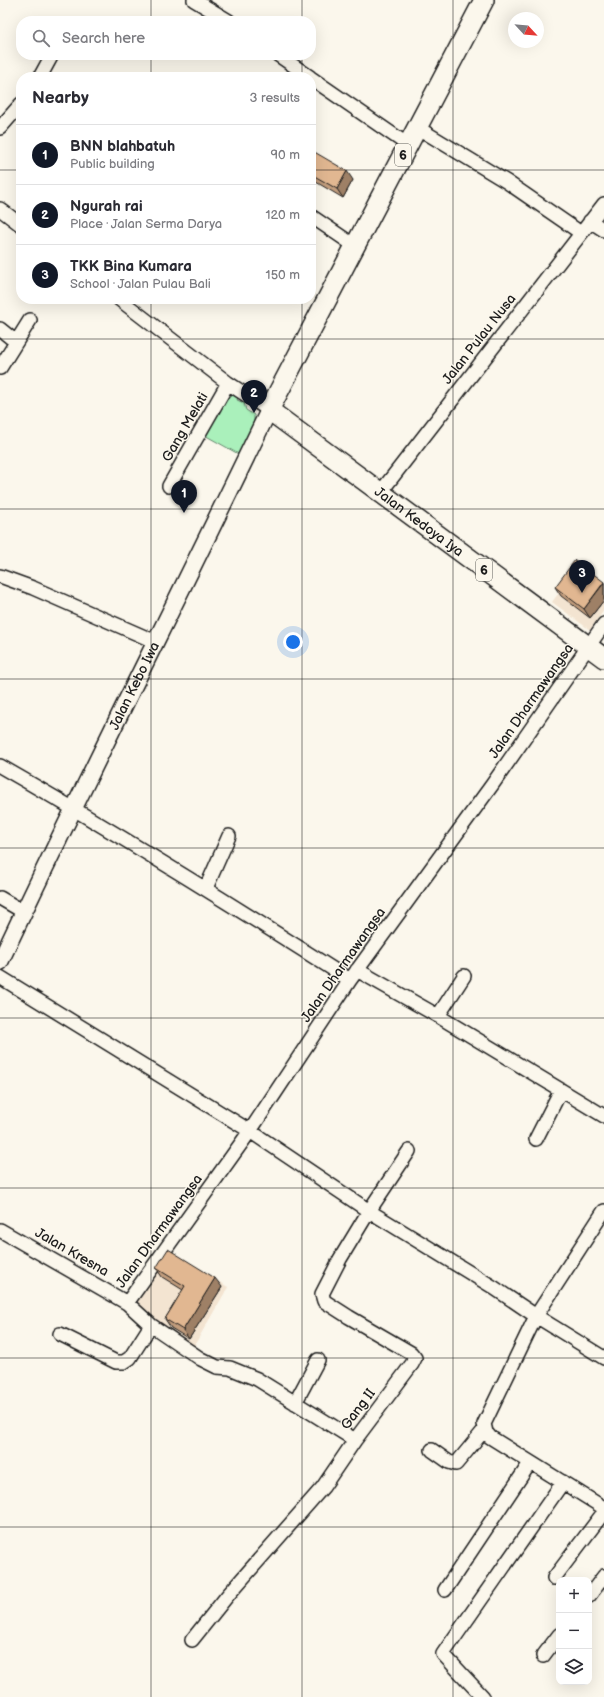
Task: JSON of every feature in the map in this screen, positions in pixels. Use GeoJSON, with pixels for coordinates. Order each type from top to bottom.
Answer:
{"type":"FeatureCollection","features":[{"type":"Feature","properties":{"kind":"highway","name":"6"},"geometry":{"type":"LineString","coordinates":[[269,410],[484,0]]}},
{"type":"Feature","properties":{"kind":"highway","name":"Jalan Kedoya Iya"},"geometry":{"type":"LineString","coordinates":[[269,410],[588,646]]}},
{"type":"Feature","properties":{"kind":"highway","name":"6"},"geometry":{"type":"LineString","coordinates":[[588,646],[604,658]]}},
{"type":"Feature","properties":{"kind":"main road","name":"Jalan Kebo Iwa"},"geometry":{"type":"LineString","coordinates":[[0,962],[73,808],[269,410]]}},
{"type":"Feature","properties":{"kind":"street"},"geometry":{"type":"LineString","coordinates":[[194,0],[214,5],[224,16]]}},
{"type":"Feature","properties":{"kind":"street"},"geometry":{"type":"LineString","coordinates":[[43,72],[49,60]]}},
{"type":"Feature","properties":{"kind":"street"},"geometry":{"type":"LineString","coordinates":[[286,60],[304,72]]}},
{"type":"Feature","properties":{"kind":"street"},"geometry":{"type":"LineString","coordinates":[[316,81],[408,145]]}},
{"type":"Feature","properties":{"kind":"street"},"geometry":{"type":"LineString","coordinates":[[0,128],[16,110]]}},
{"type":"Feature","properties":{"kind":"street"},"geometry":{"type":"LineString","coordinates":[[418,128],[507,182],[581,233]]}},
{"type":"Feature","properties":{"kind":"street","name":"Jalan Pulau Nusa"},"geometry":{"type":"LineString","coordinates":[[380,493],[604,204]]}},
{"type":"Feature","properties":{"kind":"street"},"geometry":{"type":"LineString","coordinates":[[0,209],[16,221]]}},
{"type":"Feature","properties":{"kind":"street"},"geometry":{"type":"LineString","coordinates":[[316,219],[355,246]]}},
{"type":"Feature","properties":{"kind":"street"},"geometry":{"type":"LineString","coordinates":[[590,221],[604,230]]}},
{"type":"Feature","properties":{"kind":"street"},"geometry":{"type":"LineString","coordinates":[[125,304],[228,383],[269,410]]}},
{"type":"Feature","properties":{"kind":"street"},"geometry":{"type":"LineString","coordinates":[[0,368],[30,320]]}},
{"type":"Feature","properties":{"kind":"street"},"geometry":{"type":"LineString","coordinates":[[0,329],[16,342]]}},
{"type":"Feature","properties":{"kind":"street","name":"Gang Melati"},"geometry":{"type":"LineString","coordinates":[[169,486],[228,383]]}},
{"type":"Feature","properties":{"kind":"street"},"geometry":{"type":"LineString","coordinates":[[0,576],[33,588],[156,642]]}},
{"type":"Feature","properties":{"kind":"street","name":"Jalan Dharmawangsa"},"geometry":{"type":"LineString","coordinates":[[127,1303],[250,1131],[353,975],[492,785],[604,624]]}},
{"type":"Feature","properties":{"kind":"street"},"geometry":{"type":"LineString","coordinates":[[0,766],[353,975],[438,1016],[604,1116]]}},
{"type":"Feature","properties":{"kind":"street"},"geometry":{"type":"LineString","coordinates":[[206,888],[230,836]]}},
{"type":"Feature","properties":{"kind":"street"},"geometry":{"type":"LineString","coordinates":[[0,898],[24,912]]}},
{"type":"Feature","properties":{"kind":"street"},"geometry":{"type":"LineString","coordinates":[[438,1016],[464,976]]}},
{"type":"Feature","properties":{"kind":"street"},"geometry":{"type":"LineString","coordinates":[[0,977],[250,1131],[369,1211],[493,1287],[536,1316],[604,1358]]}},
{"type":"Feature","properties":{"kind":"street"},"geometry":{"type":"LineString","coordinates":[[536,1139],[561,1090]]}},
{"type":"Feature","properties":{"kind":"street"},"geometry":{"type":"LineString","coordinates":[[369,1211],[409,1151]]}},
{"type":"Feature","properties":{"kind":"street","name":"Gang II"},"geometry":{"type":"LineString","coordinates":[[192,1640],[228,1595],[323,1488],[355,1440],[415,1358],[411,1353],[324,1301],[322,1296],[322,1291],[336,1265],[369,1211]]}},
{"type":"Feature","properties":{"kind":"street"},"geometry":{"type":"LineString","coordinates":[[604,1211],[536,1316],[484,1424],[490,1438],[604,1508]]}},
{"type":"Feature","properties":{"kind":"street","name":"Jalan Kresna"},"geometry":{"type":"LineString","coordinates":[[0,1230],[127,1303],[151,1325],[201,1359],[216,1367],[230,1368],[257,1379],[355,1440]]}},
{"type":"Feature","properties":{"kind":"street"},"geometry":{"type":"LineString","coordinates":[[60,1334],[116,1362],[124,1362],[130,1358],[151,1325]]}},
{"type":"Feature","properties":{"kind":"street"},"geometry":{"type":"LineString","coordinates":[[295,1403],[318,1360]]}},
{"type":"Feature","properties":{"kind":"street"},"geometry":{"type":"LineString","coordinates":[[432,1450],[450,1462],[456,1464],[485,1429]]}},
{"type":"Feature","properties":{"kind":"street"},"geometry":{"type":"LineString","coordinates":[[445,1590],[530,1463]]}},
{"type":"Feature","properties":{"kind":"street"},"geometry":{"type":"LineString","coordinates":[[483,1697],[443,1654],[563,1482]]}},
{"type":"Feature","properties":{"kind":"street"},"geometry":{"type":"LineString","coordinates":[[554,1578],[604,1512]]}},
{"type":"Feature","properties":{"kind":"street"},"geometry":{"type":"LineString","coordinates":[[592,1592],[604,1576]]}},
{"type":"Feature","properties":{"kind":"street"},"geometry":{"type":"LineString","coordinates":[[543,1656],[556,1639]]}},
{"type":"Feature","properties":{"kind":"shaded area"},"geometry":{"type":"Polygon","coordinates":[[[580,565],[604,583],[604,610],[590,630],[552,602],[580,565]]]}},
{"type":"Feature","properties":{"kind":"shaded area"},"geometry":{"type":"Polygon","coordinates":[[[168,1252],[228,1287],[194,1346],[136,1311],[134,1301],[168,1252]]]}},
{"type":"Feature","properties":{"kind":"green space"},"geometry":{"type":"Polygon","coordinates":[[[226,391],[231,396],[234,392],[239,396],[237,400],[244,403],[246,410],[254,415],[254,430],[242,456],[201,433],[226,391]]]}},
{"type":"Feature","properties":{"kind":"building"},"geometry":{"type":"Polygon","coordinates":[[[316,153],[347,171],[337,189],[316,177],[316,153]]]}},
{"type":"Feature","properties":{"kind":"building"},"geometry":{"type":"Polygon","coordinates":[[[575,560],[604,582],[584,609],[555,587],[575,560]]]}},
{"type":"Feature","properties":{"kind":"building"},"geometry":{"type":"Polygon","coordinates":[[[168,1249],[215,1278],[183,1330],[165,1319],[185,1286],[156,1268],[168,1249]]]}},
{"type":"Feature","properties":{"kind":"place","name":"Ngurah rai"},"geometry":{"type":"Point","coordinates":[254,413]}},
{"type":"Feature","properties":{"kind":"place","name":"BNN blahbatuh"},"geometry":{"type":"Point","coordinates":[184,513]}},
{"type":"Feature","properties":{"kind":"place","name":"TKK Bina Kumara"},"geometry":{"type":"Point","coordinates":[582,593]}}]}
